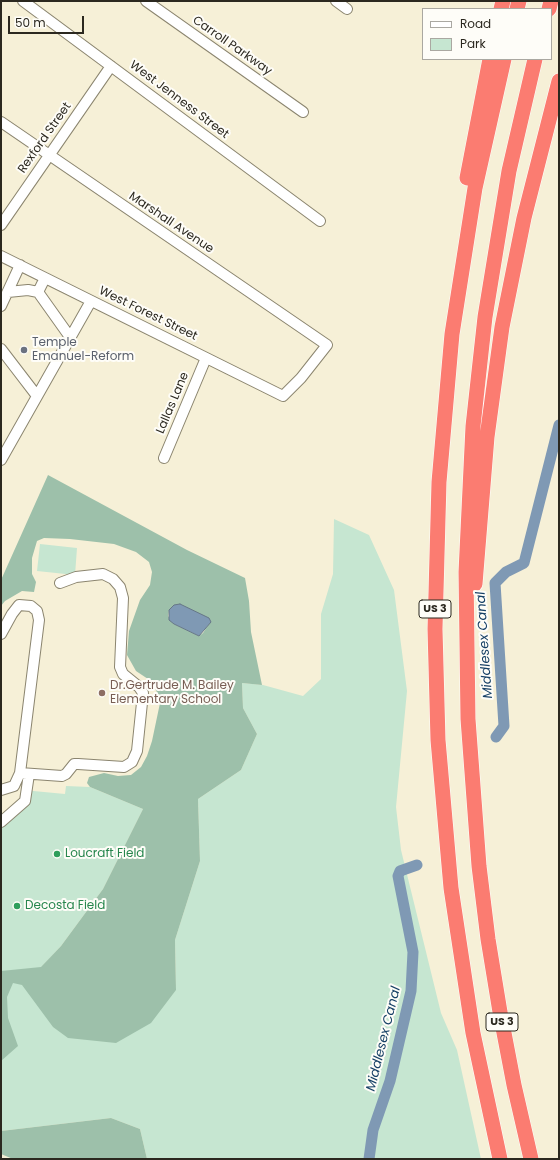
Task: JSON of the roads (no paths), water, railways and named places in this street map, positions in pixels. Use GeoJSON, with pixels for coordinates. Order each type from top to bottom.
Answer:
{"type":"FeatureCollection","features":[{"type":"Feature","properties":{"kind":"highway"},"geometry":{"type":"LineString","coordinates":[[445,409],[451,299],[460,225],[471,153],[490,60]]}},
{"type":"Feature","properties":{"kind":"highway","name":"US 3"},"geometry":{"type":"LineString","coordinates":[[500,1159],[480,1070],[451,888],[443,814],[438,740],[435,629],[437,518],[445,409],[457,298],[482,152],[504,60]]}},
{"type":"Feature","properties":{"kind":"highway","name":"US 3"},"geometry":{"type":"LineString","coordinates":[[530,1159],[508,1056],[488,939],[475,829],[467,683],[467,536],[477,389],[485,317],[501,215],[516,136],[535,60]]}},
{"type":"Feature","properties":{"kind":"highway"},"geometry":{"type":"LineString","coordinates":[[467,683],[487,437],[502,327],[521,232],[559,81]]}},
{"type":"Feature","properties":{"kind":"street","name":"West Jenness Street"},"geometry":{"type":"LineString","coordinates":[[23,1],[320,221]]}},
{"type":"Feature","properties":{"kind":"street","name":"Carroll Parkway"},"geometry":{"type":"LineString","coordinates":[[146,1],[303,112]]}},
{"type":"Feature","properties":{"kind":"street"},"geometry":{"type":"LineString","coordinates":[[336,1],[348,9]]}},
{"type":"Feature","properties":{"kind":"street","name":"Rexford Street"},"geometry":{"type":"LineString","coordinates":[[1,225],[111,66]]}},
{"type":"Feature","properties":{"kind":"street","name":"Marshall Avenue"},"geometry":{"type":"LineString","coordinates":[[1,122],[327,345],[301,378],[283,396]]}},
{"type":"Feature","properties":{"kind":"street","name":"West Forest Street"},"geometry":{"type":"LineString","coordinates":[[1,256],[283,396]]}},
{"type":"Feature","properties":{"kind":"street"},"geometry":{"type":"LineString","coordinates":[[1,306],[20,266]]}},
{"type":"Feature","properties":{"kind":"street"},"geometry":{"type":"LineString","coordinates":[[38,292],[45,278]]}},
{"type":"Feature","properties":{"kind":"street"},"geometry":{"type":"LineString","coordinates":[[8,292],[28,290],[38,292],[70,337]]}},
{"type":"Feature","properties":{"kind":"street"},"geometry":{"type":"LineString","coordinates":[[1,460],[91,300]]}},
{"type":"Feature","properties":{"kind":"street"},"geometry":{"type":"LineString","coordinates":[[1,350],[37,396]]}},
{"type":"Feature","properties":{"kind":"street","name":"Lallas Lane"},"geometry":{"type":"LineString","coordinates":[[164,458],[206,358]]}},
{"type":"Feature","properties":{"kind":"street"},"geometry":{"type":"LineString","coordinates":[[25,774],[62,776],[66,774],[74,764],[120,768],[132,762],[136,751],[143,693],[139,687],[123,674],[120,667],[123,598],[120,587],[117,582],[103,574],[76,577],[60,583]]}},
{"type":"Feature","properties":{"kind":"street"},"geometry":{"type":"LineString","coordinates":[[1,634],[19,605],[31,606],[37,611],[39,620],[25,774],[25,801],[1,822]]}},
{"type":"Feature","properties":{"kind":"street"},"geometry":{"type":"LineString","coordinates":[[1,790],[14,786],[25,774]]}},
{"type":"Feature","properties":{"kind":"water"},"geometry":{"type":"Polygon","coordinates":[[[180,604],[209,618],[211,622],[199,636],[169,620],[169,610],[174,605],[180,604]]]}},
{"type":"Feature","properties":{"kind":"waterway","name":"Middlesex Canal"},"geometry":{"type":"LineString","coordinates":[[496,737],[504,726],[495,583],[506,572],[524,563],[559,425]]}},
{"type":"Feature","properties":{"kind":"waterway","name":"Middlesex Canal"},"geometry":{"type":"LineString","coordinates":[[369,1159],[373,1130],[390,1081],[411,991],[413,952],[398,876],[400,871],[417,865]]}},
{"type":"Feature","properties":{"kind":"place","name":"Temple Emanuel-Reform"},"geometry":{"type":"Point","coordinates":[24,350]}},
{"type":"Feature","properties":{"kind":"place","name":"Dr.Gertrude M. Bailey Elementary School"},"geometry":{"type":"Point","coordinates":[102,693]}},
{"type":"Feature","properties":{"kind":"place","name":"Loucraft Field"},"geometry":{"type":"Point","coordinates":[57,854]}},
{"type":"Feature","properties":{"kind":"place","name":"Decosta Field"},"geometry":{"type":"Point","coordinates":[17,906]}}]}
